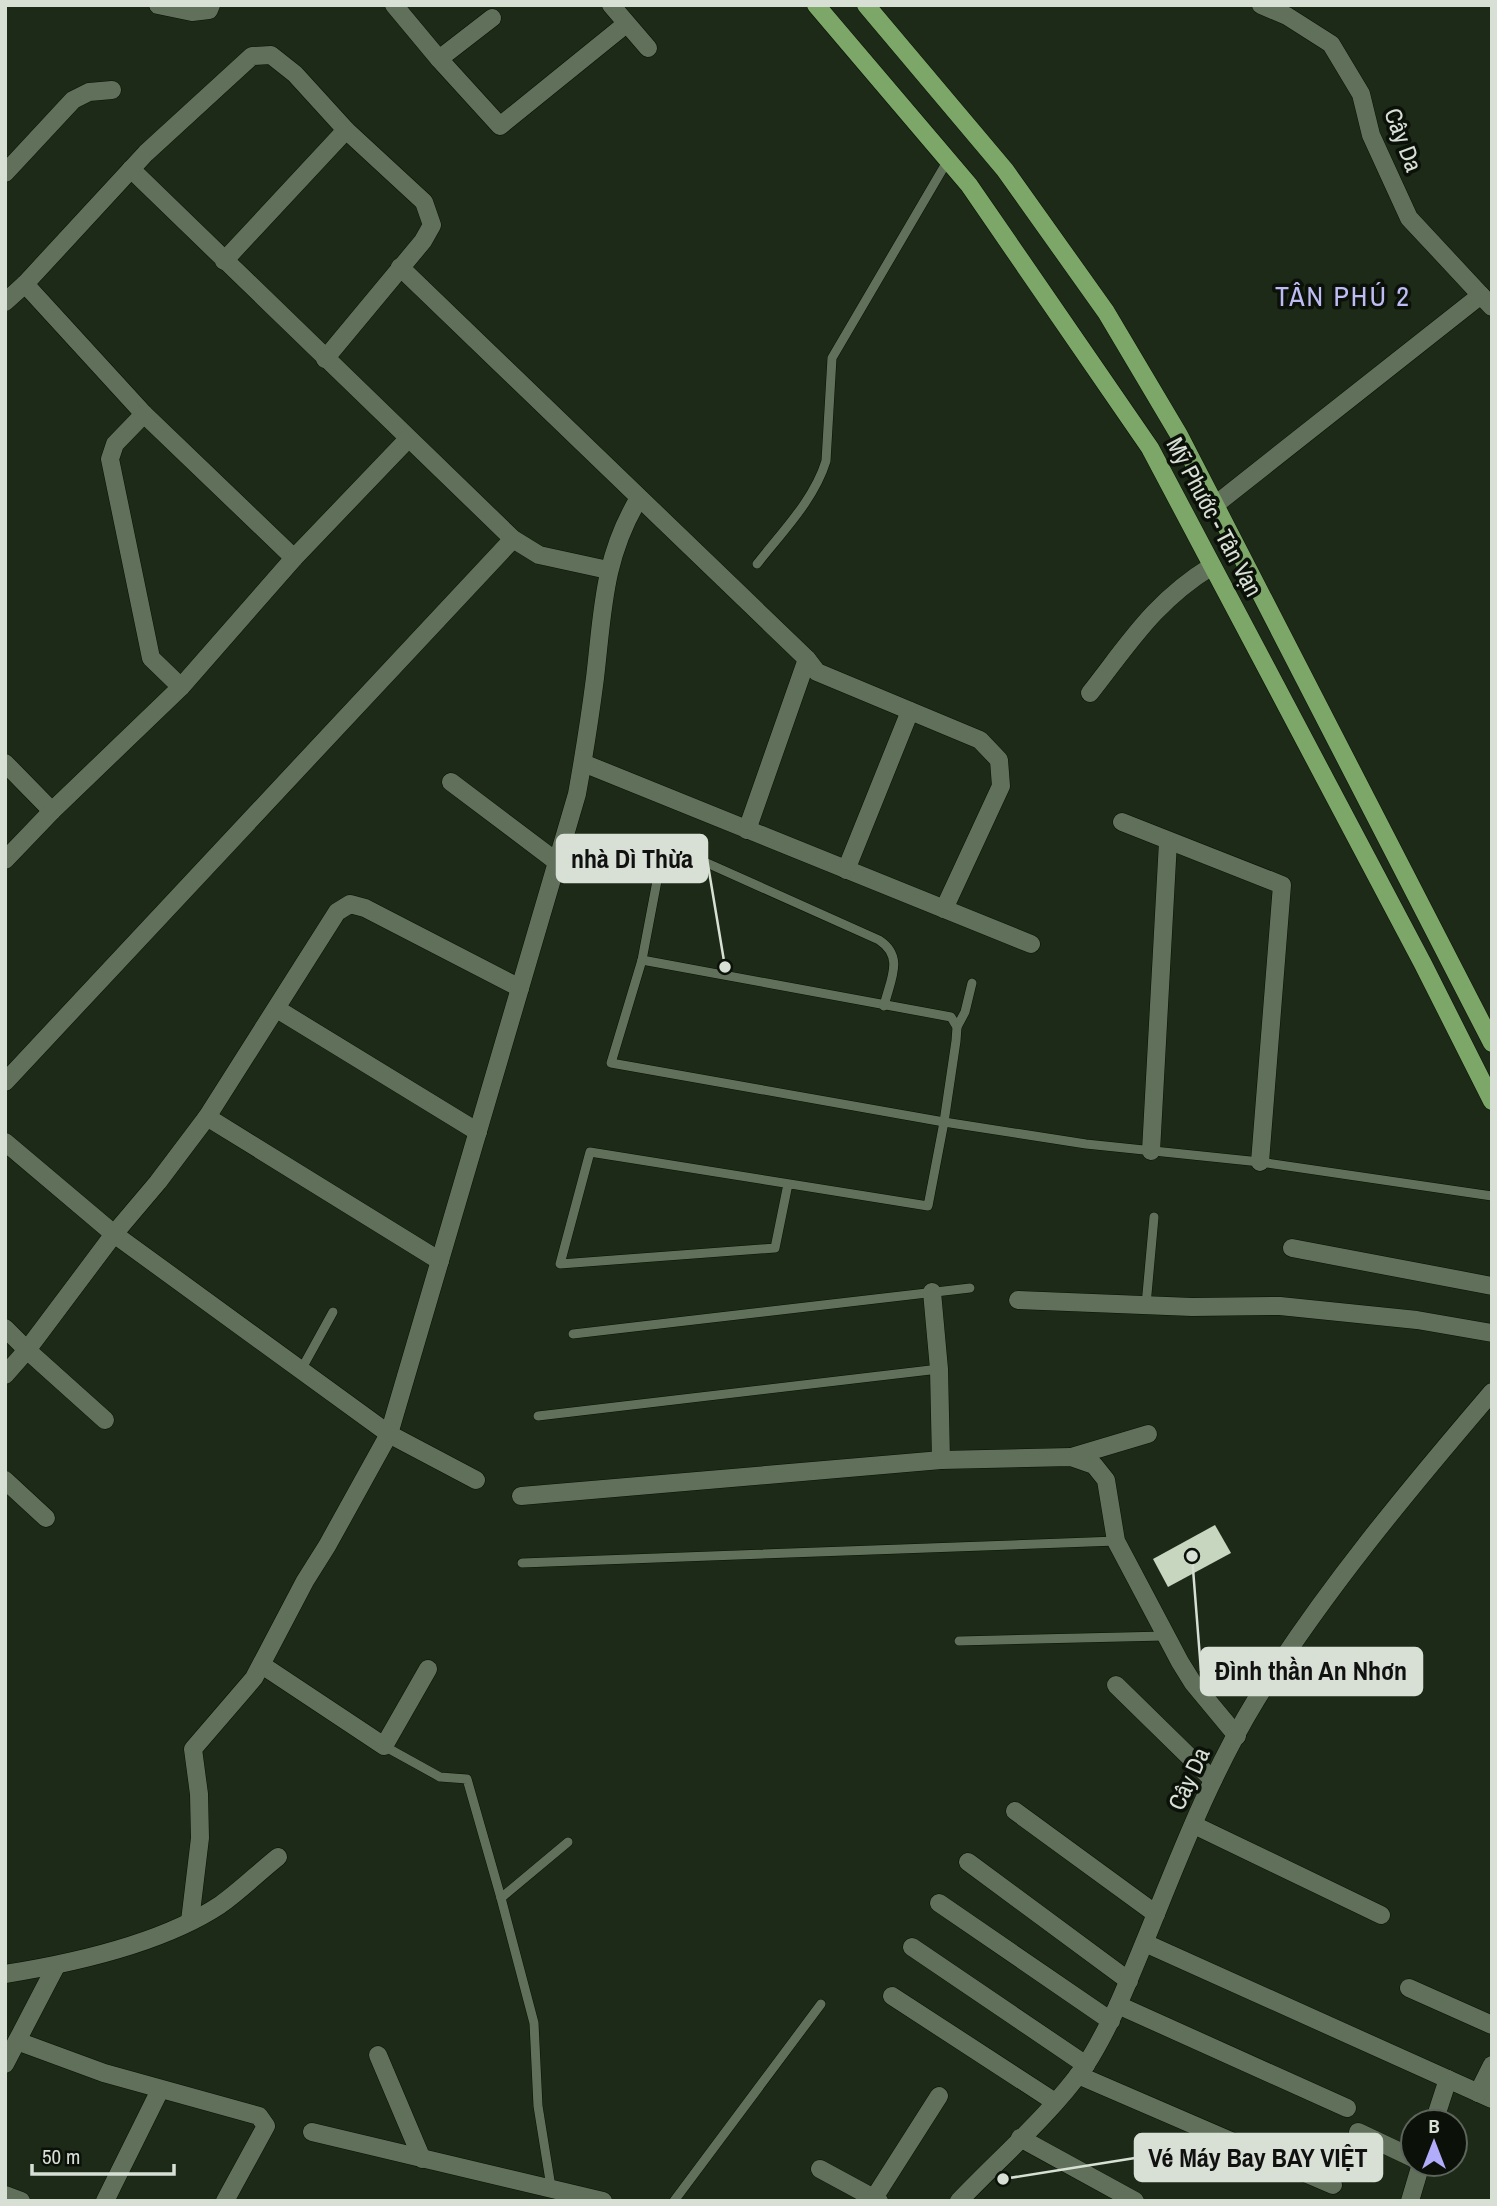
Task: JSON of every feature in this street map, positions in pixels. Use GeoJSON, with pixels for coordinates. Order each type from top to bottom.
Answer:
{"type":"FeatureCollection","features":[{"type":"Feature","properties":{"kind":"main road","name":"Mỹ Phước - Tân Vạn"},"geometry":{"type":"LineString","coordinates":[[816,5],[969,185],[1150,447],[1423,964],[1492,1101]]}},
{"type":"Feature","properties":{"kind":"main road","name":"Mỹ Phước - Tân Vạn"},"geometry":{"type":"LineString","coordinates":[[866,5],[1005,170],[1105,312],[1179,435],[1492,1043]]}},
{"type":"Feature","properties":{"kind":"street"},"geometry":{"type":"LineString","coordinates":[[158,5],[192,12],[209,10],[211,5]]}},
{"type":"Feature","properties":{"kind":"street"},"geometry":{"type":"LineString","coordinates":[[394,5],[500,126],[626,24]]}},
{"type":"Feature","properties":{"kind":"street"},"geometry":{"type":"LineString","coordinates":[[611,5],[648,48]]}},
{"type":"Feature","properties":{"kind":"street","name":"Cây Da"},"geometry":{"type":"LineString","coordinates":[[1261,5],[1287,16],[1331,44],[1361,94],[1371,135],[1409,218],[1486,301]]}},
{"type":"Feature","properties":{"kind":"street"},"geometry":{"type":"LineString","coordinates":[[439,59],[492,18]]}},
{"type":"Feature","properties":{"kind":"street"},"geometry":{"type":"LineString","coordinates":[[5,302],[25,284],[131,169],[252,56],[271,55],[295,74],[346,131],[424,202],[432,225],[423,241],[325,359]]}},
{"type":"Feature","properties":{"kind":"street"},"geometry":{"type":"LineString","coordinates":[[5,173],[73,100],[89,92],[113,90]]}},
{"type":"Feature","properties":{"kind":"street"},"geometry":{"type":"LineString","coordinates":[[225,261],[346,131]]}},
{"type":"Feature","properties":{"kind":"street"},"geometry":{"type":"LineString","coordinates":[[131,169],[513,539],[539,555],[608,570]]}},
{"type":"Feature","properties":{"kind":"street"},"geometry":{"type":"LineString","coordinates":[[400,267],[807,659],[817,672],[981,740],[999,760],[1001,786],[944,909]]}},
{"type":"Feature","properties":{"kind":"street"},"geometry":{"type":"LineString","coordinates":[[25,284],[144,414],[295,558]]}},
{"type":"Feature","properties":{"kind":"street"},"geometry":{"type":"LineString","coordinates":[[1215,505],[1486,301]]}},
{"type":"Feature","properties":{"kind":"street"},"geometry":{"type":"LineString","coordinates":[[144,414],[115,444],[110,459],[151,658],[181,687]]}},
{"type":"Feature","properties":{"kind":"street"},"geometry":{"type":"LineString","coordinates":[[5,860],[181,687],[295,558],[408,439]]}},
{"type":"Feature","properties":{"kind":"street"},"geometry":{"type":"LineString","coordinates":[[190,1920],[200,1838],[199,1794],[193,1749],[237,1700],[262,1665],[305,1581],[389,1434],[577,794],[588,734],[608,570],[627,517],[639,498]]}},
{"type":"Feature","properties":{"kind":"street"},"geometry":{"type":"LineString","coordinates":[[5,1082],[513,539]]}},
{"type":"Feature","properties":{"kind":"street"},"geometry":{"type":"LineString","coordinates":[[1090,693],[1159,606],[1185,583],[1212,566]]}},
{"type":"Feature","properties":{"kind":"street"},"geometry":{"type":"LineString","coordinates":[[747,830],[807,659]]}},
{"type":"Feature","properties":{"kind":"street"},"geometry":{"type":"LineString","coordinates":[[846,870],[909,711]]}},
{"type":"Feature","properties":{"kind":"street"},"geometry":{"type":"LineString","coordinates":[[5,763],[52,811]]}},
{"type":"Feature","properties":{"kind":"street"},"geometry":{"type":"LineString","coordinates":[[583,763],[1031,944]]}},
{"type":"Feature","properties":{"kind":"street"},"geometry":{"type":"LineString","coordinates":[[451,782],[557,862]]}},
{"type":"Feature","properties":{"kind":"street"},"geometry":{"type":"LineString","coordinates":[[1122,822],[1282,885],[1261,1161]]}},
{"type":"Feature","properties":{"kind":"street"},"geometry":{"type":"LineString","coordinates":[[1151,1152],[1168,842]]}},
{"type":"Feature","properties":{"kind":"street"},"geometry":{"type":"LineString","coordinates":[[5,1375],[207,1117],[337,912],[351,904],[365,908],[520,988]]}},
{"type":"Feature","properties":{"kind":"street"},"geometry":{"type":"LineString","coordinates":[[277,1009],[478,1132]]}},
{"type":"Feature","properties":{"kind":"street"},"geometry":{"type":"LineString","coordinates":[[207,1117],[440,1261]]}},
{"type":"Feature","properties":{"kind":"street"},"geometry":{"type":"LineString","coordinates":[[5,1142],[114,1234],[389,1434],[476,1480]]}},
{"type":"Feature","properties":{"kind":"street"},"geometry":{"type":"LineString","coordinates":[[1292,1248],[1492,1286]]}},
{"type":"Feature","properties":{"kind":"street"},"geometry":{"type":"LineString","coordinates":[[932,1292],[939,1369],[941,1460]]}},
{"type":"Feature","properties":{"kind":"street"},"geometry":{"type":"LineString","coordinates":[[1018,1300],[1280,1306],[1417,1320],[1492,1333]]}},
{"type":"Feature","properties":{"kind":"street"},"geometry":{"type":"LineString","coordinates":[[5,1328],[105,1420]]}},
{"type":"Feature","properties":{"kind":"street","name":"Cây Da"},"geometry":{"type":"LineString","coordinates":[[959,2201],[1055,2102],[1082,2070],[1115,2013],[1213,1780],[1256,1700],[1343,1574],[1431,1463],[1492,1392]]}},
{"type":"Feature","properties":{"kind":"street"},"geometry":{"type":"LineString","coordinates":[[521,1496],[941,1460],[1071,1457],[1148,1434]]}},
{"type":"Feature","properties":{"kind":"street"},"geometry":{"type":"LineString","coordinates":[[1071,1457],[1094,1465],[1106,1480],[1115,1541],[1193,1683],[1237,1736]]}},
{"type":"Feature","properties":{"kind":"street"},"geometry":{"type":"LineString","coordinates":[[5,1480],[46,1518]]}},
{"type":"Feature","properties":{"kind":"street"},"geometry":{"type":"LineString","coordinates":[[262,1665],[384,1746],[428,1669]]}},
{"type":"Feature","properties":{"kind":"street"},"geometry":{"type":"LineString","coordinates":[[1116,1685],[1213,1780]]}},
{"type":"Feature","properties":{"kind":"street"},"geometry":{"type":"LineString","coordinates":[[1015,1811],[1156,1914]]}},
{"type":"Feature","properties":{"kind":"street"},"geometry":{"type":"LineString","coordinates":[[1194,1825],[1381,1915]]}},
{"type":"Feature","properties":{"kind":"street"},"geometry":{"type":"LineString","coordinates":[[5,1974],[57,1966],[131,1944],[190,1920],[220,1905],[278,1857]]}},
{"type":"Feature","properties":{"kind":"street"},"geometry":{"type":"LineString","coordinates":[[968,1862],[1129,1981]]}},
{"type":"Feature","properties":{"kind":"street"},"geometry":{"type":"LineString","coordinates":[[939,1903],[1115,2013],[1347,2108]]}},
{"type":"Feature","properties":{"kind":"street"},"geometry":{"type":"LineString","coordinates":[[1145,1943],[1485,2096],[1492,2064]]}},
{"type":"Feature","properties":{"kind":"street"},"geometry":{"type":"LineString","coordinates":[[912,1947],[1082,2070],[1333,2185]]}},
{"type":"Feature","properties":{"kind":"street"},"geometry":{"type":"LineString","coordinates":[[5,2064],[57,1966]]}},
{"type":"Feature","properties":{"kind":"street"},"geometry":{"type":"LineString","coordinates":[[1409,1988],[1492,2025]]}},
{"type":"Feature","properties":{"kind":"street"},"geometry":{"type":"LineString","coordinates":[[892,1996],[1055,2102]]}},
{"type":"Feature","properties":{"kind":"street"},"geometry":{"type":"LineString","coordinates":[[17,2041],[104,2073],[256,2115],[265,2126],[225,2201]]}},
{"type":"Feature","properties":{"kind":"street"},"geometry":{"type":"LineString","coordinates":[[379,2055],[422,2160]]}},
{"type":"Feature","properties":{"kind":"street"},"geometry":{"type":"LineString","coordinates":[[1439,2108],[1448,2079]]}},
{"type":"Feature","properties":{"kind":"street"},"geometry":{"type":"LineString","coordinates":[[105,2201],[160,2090]]}},
{"type":"Feature","properties":{"kind":"street"},"geometry":{"type":"LineString","coordinates":[[820,2169],[877,2199],[939,2096]]}},
{"type":"Feature","properties":{"kind":"street"},"geometry":{"type":"LineString","coordinates":[[312,2132],[551,2194],[603,2201]]}},
{"type":"Feature","properties":{"kind":"street"},"geometry":{"type":"LineString","coordinates":[[1357,2132],[1399,2152]]}},
{"type":"Feature","properties":{"kind":"street"},"geometry":{"type":"LineString","coordinates":[[1020,2138],[1135,2201]]}},
{"type":"Feature","properties":{"kind":"street"},"geometry":{"type":"LineString","coordinates":[[1410,2201],[1417,2178]]}},
{"type":"Feature","properties":{"kind":"street"},"geometry":{"type":"LineString","coordinates":[[5,2195],[21,2201]]}},
{"type":"Feature","properties":{"kind":"lane"},"geometry":{"type":"LineString","coordinates":[[757,564],[821,477],[826,461],[832,358],[948,160]]}},
{"type":"Feature","properties":{"kind":"lane"},"geometry":{"type":"LineString","coordinates":[[884,1006],[895,959],[891,948],[879,940],[689,855],[671,856],[660,865],[642,960],[611,1063],[944,1122],[1151,1152],[1261,1161],[1492,1196]]}},
{"type":"Feature","properties":{"kind":"lane"},"geometry":{"type":"LineString","coordinates":[[642,960],[951,1017],[957,1027]]}},
{"type":"Feature","properties":{"kind":"lane"},"geometry":{"type":"LineString","coordinates":[[788,1184],[775,1248],[561,1264],[590,1152],[928,1206],[944,1122],[957,1027],[965,1012],[972,983]]}},
{"type":"Feature","properties":{"kind":"lane"},"geometry":{"type":"LineString","coordinates":[[1146,1305],[1154,1217]]}},
{"type":"Feature","properties":{"kind":"lane"},"geometry":{"type":"LineString","coordinates":[[573,1334],[970,1288]]}},
{"type":"Feature","properties":{"kind":"lane"},"geometry":{"type":"LineString","coordinates":[[301,1370],[333,1312]]}},
{"type":"Feature","properties":{"kind":"lane"},"geometry":{"type":"LineString","coordinates":[[538,1416],[939,1369]]}},
{"type":"Feature","properties":{"kind":"lane"},"geometry":{"type":"LineString","coordinates":[[522,1563],[1115,1541]]}},
{"type":"Feature","properties":{"kind":"lane"},"geometry":{"type":"LineString","coordinates":[[959,1641],[1165,1636]]}},
{"type":"Feature","properties":{"kind":"lane"},"geometry":{"type":"LineString","coordinates":[[384,1746],[440,1777],[467,1779],[534,2024],[537,2097],[551,2194]]}},
{"type":"Feature","properties":{"kind":"lane"},"geometry":{"type":"LineString","coordinates":[[501,1899],[568,1842]]}},
{"type":"Feature","properties":{"kind":"lane"},"geometry":{"type":"LineString","coordinates":[[674,2201],[821,2004]]}},
{"type":"Feature","properties":{"kind":"building"},"geometry":{"type":"Polygon","coordinates":[[[1215,1525],[1231,1553],[1168,1587],[1153,1559],[1215,1525]]]}},
{"type":"Feature","properties":{"kind":"place","name":"nhà Dì Thừa"},"geometry":{"type":"Point","coordinates":[725,967]}},
{"type":"Feature","properties":{"kind":"place","name":"Đình thần An Nhơn"},"geometry":{"type":"Point","coordinates":[1192,1556]}},
{"type":"Feature","properties":{"kind":"place","name":"Vé Máy Bay BAY VIỆT"},"geometry":{"type":"Point","coordinates":[1003,2179]}},
{"type":"Feature","properties":{"kind":"district","name":"TÂN PHÚ 2"},"geometry":{"type":"Point","coordinates":[1343,296]}}]}
